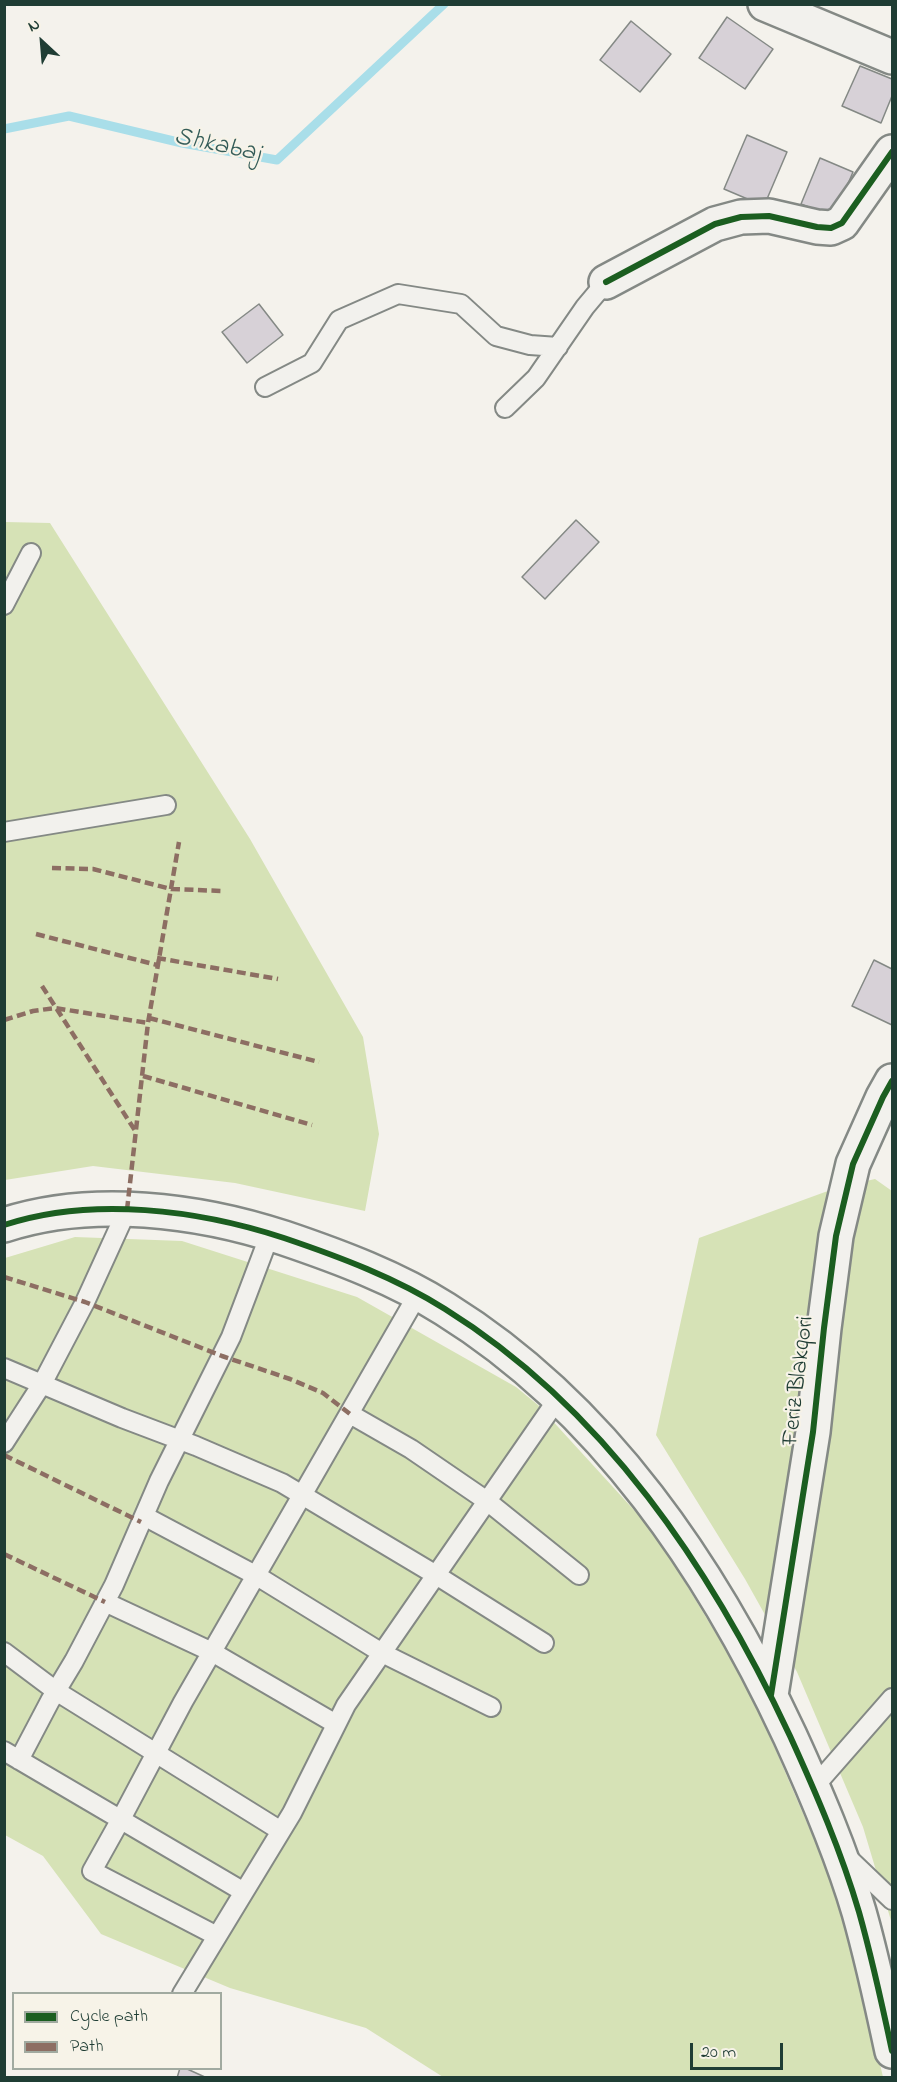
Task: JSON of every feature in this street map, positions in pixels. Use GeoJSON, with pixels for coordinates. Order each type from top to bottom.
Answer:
{"type":"FeatureCollection","features":[{"type":"Feature","properties":{"kind":"street"},"geometry":{"type":"LineString","coordinates":[[765,4],[892,57]]}},
{"type":"Feature","properties":{"kind":"street"},"geometry":{"type":"LineString","coordinates":[[606,282],[715,224],[741,217],[770,216],[831,228],[842,223],[892,152]]}},
{"type":"Feature","properties":{"kind":"street","name":"Feriz Blakqori"},"geometry":{"type":"LineString","coordinates":[[771,1695],[811,1443],[836,1236],[853,1164],[892,1081]]}},
{"type":"Feature","properties":{"kind":"street"},"geometry":{"type":"LineString","coordinates":[[4,1225],[52,1214],[90,1209],[127,1210],[171,1213],[219,1221],[270,1234],[327,1252],[388,1278],[418,1294],[445,1309],[497,1345],[548,1386],[596,1435],[639,1484],[680,1540],[724,1610],[771,1695],[813,1787],[838,1849],[859,1912],[892,2050]]}},
{"type":"Feature","properties":{"kind":"lane"},"geometry":{"type":"LineString","coordinates":[[505,408],[536,378],[585,307],[606,282]]}},
{"type":"Feature","properties":{"kind":"lane"},"geometry":{"type":"LineString","coordinates":[[265,387],[312,363],[339,320],[398,294],[461,304],[496,336],[530,345],[558,347]]}},
{"type":"Feature","properties":{"kind":"lane"},"geometry":{"type":"LineString","coordinates":[[4,605],[31,553]]}},
{"type":"Feature","properties":{"kind":"lane"},"geometry":{"type":"LineString","coordinates":[[4,832],[166,805]]}},
{"type":"Feature","properties":{"kind":"lane"},"geometry":{"type":"LineString","coordinates":[[4,1443],[42,1384],[89,1294],[127,1210]]}},
{"type":"Feature","properties":{"kind":"lane"},"geometry":{"type":"LineString","coordinates":[[244,1892],[12,1756],[56,1691],[105,1602],[180,1440],[231,1337],[270,1234]]}},
{"type":"Feature","properties":{"kind":"lane"},"geometry":{"type":"LineString","coordinates":[[217,1936],[92,1871],[212,1652],[418,1294]]}},
{"type":"Feature","properties":{"kind":"lane"},"geometry":{"type":"LineString","coordinates":[[4,1368],[282,1483],[544,1643]]}},
{"type":"Feature","properties":{"kind":"lane"},"geometry":{"type":"LineString","coordinates":[[183,1992],[281,1831],[346,1704],[559,1397]]}},
{"type":"Feature","properties":{"kind":"lane"},"geometry":{"type":"LineString","coordinates":[[350,1414],[411,1449],[487,1501],[579,1575]]}},
{"type":"Feature","properties":{"kind":"lane"},"geometry":{"type":"LineString","coordinates":[[144,1516],[257,1576],[382,1653],[491,1707]]}},
{"type":"Feature","properties":{"kind":"lane"},"geometry":{"type":"LineString","coordinates":[[105,1602],[212,1652],[336,1724]]}},
{"type":"Feature","properties":{"kind":"lane"},"geometry":{"type":"LineString","coordinates":[[4,1652],[56,1691],[281,1831]]}},
{"type":"Feature","properties":{"kind":"lane"},"geometry":{"type":"LineString","coordinates":[[813,1787],[892,1698]]}},
{"type":"Feature","properties":{"kind":"lane"},"geometry":{"type":"LineString","coordinates":[[838,1849],[892,1900]]}},
{"type":"Feature","properties":{"kind":"green space"},"geometry":{"type":"Polygon","coordinates":[[[5,522],[50,523],[250,839],[363,1037],[379,1134],[365,1211],[235,1183],[93,1166],[5,1180],[5,522]]]}},
{"type":"Feature","properties":{"kind":"green space"},"geometry":{"type":"Polygon","coordinates":[[[875,1179],[892,1191],[892,1924],[863,1827],[797,1672],[745,1579],[656,1435],[699,1238],[836,1188],[875,1179]]]}},
{"type":"Feature","properties":{"kind":"green space"},"geometry":{"type":"Polygon","coordinates":[[[75,1237],[182,1241],[357,1297],[516,1387],[538,1405],[655,1533],[749,1688],[842,1904],[883,2077],[443,2077],[366,2028],[230,1988],[101,1934],[43,1856],[5,1835],[5,1258],[75,1237]]]}},
{"type":"Feature","properties":{"kind":"building"},"geometry":{"type":"Polygon","coordinates":[[[727,17],[773,49],[745,89],[699,58],[727,17]]]}},
{"type":"Feature","properties":{"kind":"building"},"geometry":{"type":"Polygon","coordinates":[[[631,21],[671,54],[640,92],[600,60],[631,21]]]}},
{"type":"Feature","properties":{"kind":"building"},"geometry":{"type":"Polygon","coordinates":[[[860,66],[892,79],[892,96],[881,123],[842,106],[860,66]]]}},
{"type":"Feature","properties":{"kind":"building"},"geometry":{"type":"Polygon","coordinates":[[[747,135],[787,152],[764,206],[724,189],[747,135]]]}},
{"type":"Feature","properties":{"kind":"building"},"geometry":{"type":"Polygon","coordinates":[[[820,158],[853,172],[834,217],[801,204],[820,158]]]}},
{"type":"Feature","properties":{"kind":"building"},"geometry":{"type":"Polygon","coordinates":[[[259,304],[283,335],[247,363],[222,332],[259,304]]]}},
{"type":"Feature","properties":{"kind":"building"},"geometry":{"type":"Polygon","coordinates":[[[576,520],[599,542],[545,599],[522,577],[576,520]]]}},
{"type":"Feature","properties":{"kind":"building"},"geometry":{"type":"Polygon","coordinates":[[[874,960],[892,969],[892,1025],[852,1006],[874,960]]]}},
{"type":"Feature","properties":{"kind":"building"},"geometry":{"type":"Polygon","coordinates":[[[179,2070],[189,2070],[207,2078],[177,2078],[179,2070]]]}},
{"type":"Feature","properties":{"kind":"waterway","name":"Shkabaj"},"geometry":{"type":"LineString","coordinates":[[4,129],[69,116],[182,143],[277,160],[444,4]]}},
{"type":"Feature","properties":{"kind":"marked path"},"geometry":{"type":"LineString","coordinates":[[127,1210],[148,1023],[179,842]]}},
{"type":"Feature","properties":{"kind":"marked path"},"geometry":{"type":"LineString","coordinates":[[52,868],[93,869],[171,889],[223,891]]}},
{"type":"Feature","properties":{"kind":"marked path"},"geometry":{"type":"LineString","coordinates":[[36,934],[157,965]]}},
{"type":"Feature","properties":{"kind":"marked path"},"geometry":{"type":"LineString","coordinates":[[157,958],[278,979]]}},
{"type":"Feature","properties":{"kind":"marked path"},"geometry":{"type":"LineString","coordinates":[[42,986],[136,1132]]}},
{"type":"Feature","properties":{"kind":"marked path"},"geometry":{"type":"LineString","coordinates":[[4,1020],[33,1011],[55,1008],[148,1023]]}},
{"type":"Feature","properties":{"kind":"marked path"},"geometry":{"type":"LineString","coordinates":[[149,1018],[319,1062]]}},
{"type":"Feature","properties":{"kind":"marked path"},"geometry":{"type":"LineString","coordinates":[[143,1076],[312,1125]]}},
{"type":"Feature","properties":{"kind":"marked path"},"geometry":{"type":"LineString","coordinates":[[4,1277],[85,1302],[222,1356],[290,1379],[323,1393],[350,1414]]}},
{"type":"Feature","properties":{"kind":"marked path"},"geometry":{"type":"LineString","coordinates":[[4,1455],[141,1522]]}},
{"type":"Feature","properties":{"kind":"marked path"},"geometry":{"type":"LineString","coordinates":[[4,1554],[105,1602]]}},
{"type":"Feature","properties":{"kind":"cycle path"},"geometry":{"type":"LineString","coordinates":[[606,282],[715,224],[741,217],[769,216],[831,228],[842,223],[892,152]]}},
{"type":"Feature","properties":{"kind":"cycle path"},"geometry":{"type":"LineString","coordinates":[[771,1695],[813,1432],[836,1236],[853,1164],[892,1081]]}},
{"type":"Feature","properties":{"kind":"cycle path"},"geometry":{"type":"LineString","coordinates":[[4,1225],[38,1216],[73,1211],[145,1210],[217,1220],[284,1238],[367,1269],[426,1298],[502,1349],[555,1394],[603,1444],[648,1497],[726,1613],[759,1674],[790,1736],[828,1822],[844,1867],[859,1912],[892,2051]]}}]}
